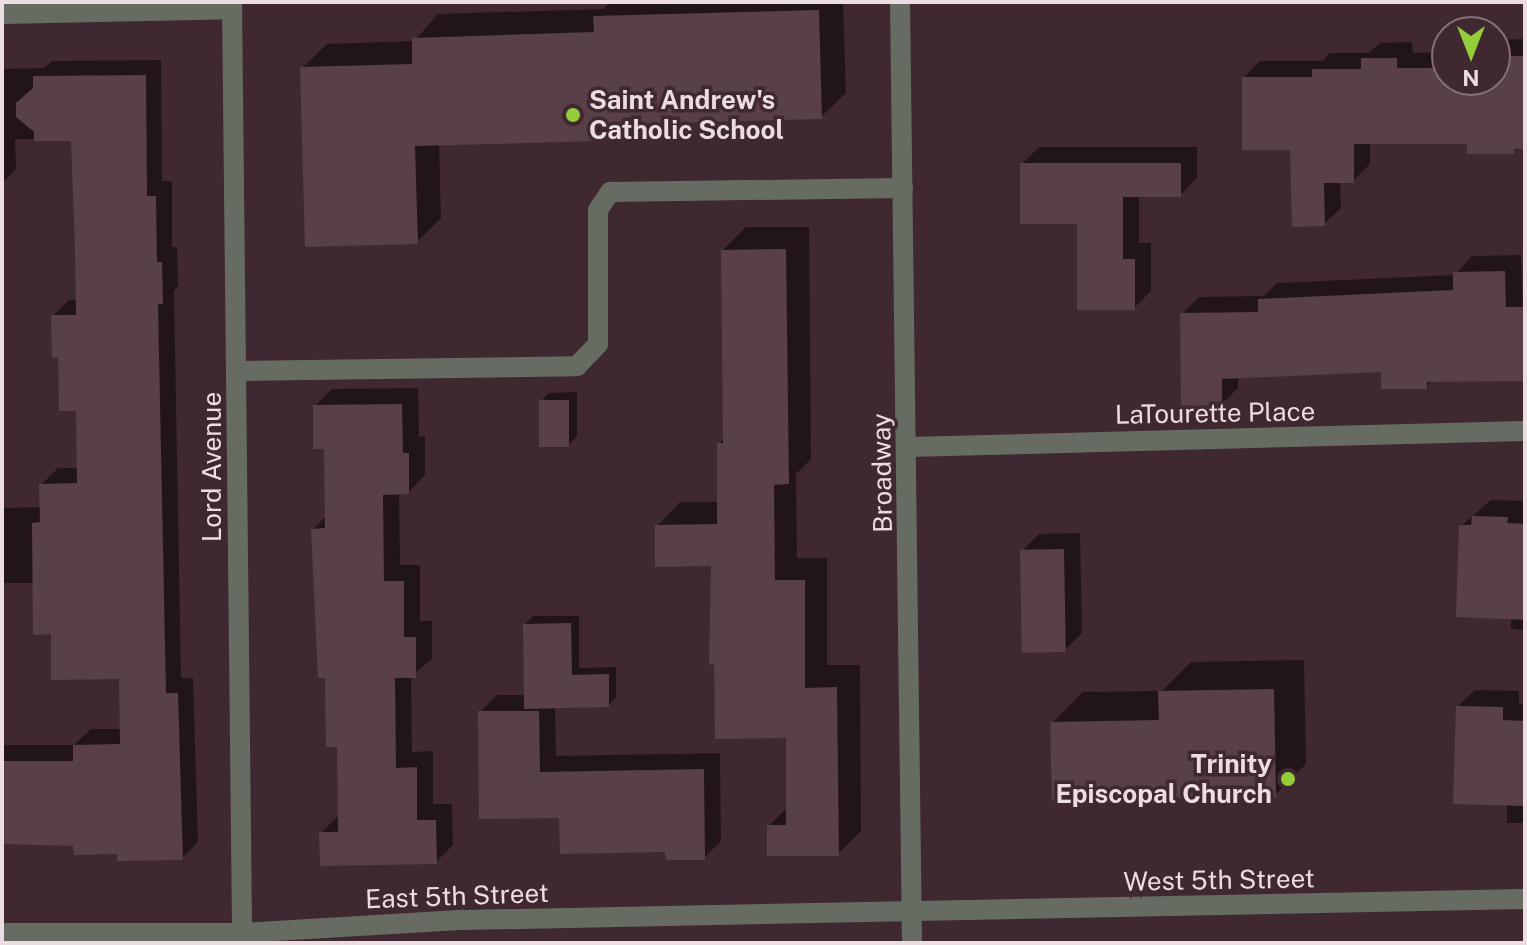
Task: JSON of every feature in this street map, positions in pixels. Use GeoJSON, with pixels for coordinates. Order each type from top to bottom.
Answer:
{"type":"FeatureCollection","features":[{"type":"Feature","properties":{"kind":"street","name":"Broadway"},"geometry":{"type":"LineString","coordinates":[[900,2],[912,943]]}},
{"type":"Feature","properties":{"kind":"street"},"geometry":{"type":"LineString","coordinates":[[2,14],[232,6]]}},
{"type":"Feature","properties":{"kind":"street","name":"Lord Avenue"},"geometry":{"type":"LineString","coordinates":[[232,6],[242,933]]}},
{"type":"Feature","properties":{"kind":"street"},"geometry":{"type":"LineString","coordinates":[[238,371],[577,366],[598,344],[598,210],[610,192],[903,188]]}},
{"type":"Feature","properties":{"kind":"street","name":"LaTourette Place"},"geometry":{"type":"LineString","coordinates":[[907,447],[1525,431]]}},
{"type":"Feature","properties":{"kind":"street","name":"West 5th Street"},"geometry":{"type":"LineString","coordinates":[[913,913],[1525,899]]}},
{"type":"Feature","properties":{"kind":"street","name":"East 5th Street"},"geometry":{"type":"LineString","coordinates":[[2,933],[52,937],[242,933],[464,920],[913,913]]}},
{"type":"Feature","properties":{"kind":"building"},"geometry":{"type":"Polygon","coordinates":[[[819,10],[822,119],[597,125],[597,141],[415,146],[418,244],[305,247],[300,67],[412,64],[412,38],[594,32],[593,16],[819,10]]]}},
{"type":"Feature","properties":{"kind":"building"},"geometry":{"type":"Polygon","coordinates":[[[1511,56],[1525,56],[1525,149],[1514,149],[1514,154],[1467,154],[1467,144],[1354,144],[1354,183],[1324,183],[1325,226],[1292,227],[1290,150],[1242,150],[1242,77],[1312,77],[1312,69],[1361,69],[1361,58],[1397,58],[1397,68],[1431,68],[1431,96],[1511,96],[1511,56]]]}},
{"type":"Feature","properties":{"kind":"building"},"geometry":{"type":"Polygon","coordinates":[[[146,75],[147,196],[156,196],[157,262],[162,262],[163,304],[158,304],[166,693],[178,693],[183,860],[117,861],[117,854],[74,855],[73,846],[2,844],[2,761],[73,761],[73,745],[120,744],[119,679],[51,680],[51,634],[33,635],[32,523],[40,522],[39,484],[77,483],[76,411],[59,411],[58,357],[52,358],[51,315],[76,315],[75,249],[71,141],[34,141],[34,132],[16,117],[16,103],[33,88],[33,76],[146,75]]]}},
{"type":"Feature","properties":{"kind":"building"},"geometry":{"type":"Polygon","coordinates":[[[1020,163],[1181,163],[1181,197],[1123,197],[1123,259],[1135,259],[1135,310],[1077,310],[1077,224],[1020,224],[1020,163]]]}},
{"type":"Feature","properties":{"kind":"building"},"geometry":{"type":"Polygon","coordinates":[[[786,249],[789,484],[774,485],[775,580],[805,580],[805,688],[837,687],[839,856],[767,856],[767,825],[786,825],[786,738],[715,739],[714,664],[709,665],[711,566],[655,567],[655,525],[717,524],[717,443],[723,443],[721,250],[786,249]]]}},
{"type":"Feature","properties":{"kind":"building"},"geometry":{"type":"Polygon","coordinates":[[[1505,271],[1506,307],[1525,307],[1525,381],[1427,382],[1427,389],[1381,389],[1381,372],[1222,379],[1222,407],[1181,407],[1180,313],[1258,312],[1258,299],[1453,290],[1453,272],[1505,271]]]}},
{"type":"Feature","properties":{"kind":"building"},"geometry":{"type":"Polygon","coordinates":[[[539,400],[569,400],[569,447],[539,447],[539,400]]]}},
{"type":"Feature","properties":{"kind":"building"},"geometry":{"type":"Polygon","coordinates":[[[402,404],[403,453],[409,453],[409,494],[383,495],[384,581],[404,581],[404,637],[416,637],[416,678],[395,678],[396,768],[417,767],[417,820],[436,820],[437,864],[320,866],[319,832],[338,832],[337,747],[326,747],[325,678],[318,678],[311,529],[325,528],[324,449],[313,449],[313,405],[402,404]]]}},
{"type":"Feature","properties":{"kind":"building"},"geometry":{"type":"Polygon","coordinates":[[[1472,516],[1508,517],[1507,523],[1525,524],[1525,620],[1456,617],[1459,525],[1471,525],[1472,516]]]}},
{"type":"Feature","properties":{"kind":"building"},"geometry":{"type":"Polygon","coordinates":[[[1064,549],[1066,652],[1022,653],[1020,550],[1064,549]]]}},
{"type":"Feature","properties":{"kind":"building"},"geometry":{"type":"Polygon","coordinates":[[[571,623],[572,675],[609,674],[609,707],[524,709],[523,624],[571,623]]]}},
{"type":"Feature","properties":{"kind":"building"},"geometry":{"type":"Polygon","coordinates":[[[1274,689],[1276,797],[1052,801],[1050,722],[1159,720],[1158,691],[1274,689]]]}},
{"type":"Feature","properties":{"kind":"building"},"geometry":{"type":"Polygon","coordinates":[[[1456,706],[1503,707],[1503,720],[1525,721],[1525,806],[1453,804],[1456,706]]]}},
{"type":"Feature","properties":{"kind":"building"},"geometry":{"type":"Polygon","coordinates":[[[478,711],[539,711],[540,772],[704,769],[705,860],[666,860],[665,852],[560,854],[559,818],[479,819],[478,711]]]}},
{"type":"Feature","properties":{"kind":"place","name":"Saint Andrew's Catholic School"},"geometry":{"type":"Point","coordinates":[573,115]}},
{"type":"Feature","properties":{"kind":"place","name":"Trinity Episcopal Church"},"geometry":{"type":"Point","coordinates":[1288,779]}}]}
